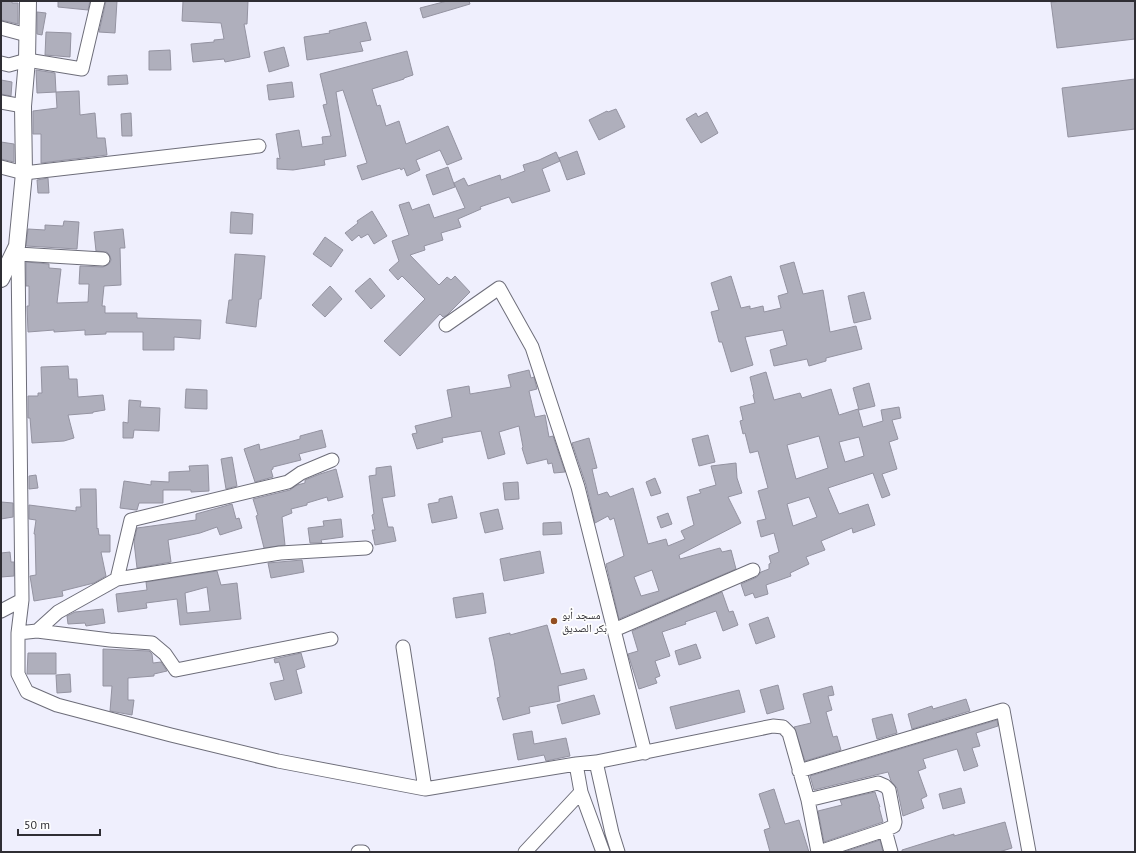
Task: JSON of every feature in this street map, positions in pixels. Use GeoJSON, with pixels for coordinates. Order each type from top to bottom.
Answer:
{"type":"FeatureCollection","features":[{"type":"Feature","properties":{"kind":"main road"},"geometry":{"type":"LineString","coordinates":[[1,279],[18,250],[24,173],[22,106],[27,60],[28,1]]}},
{"type":"Feature","properties":{"kind":"street"},"geometry":{"type":"LineString","coordinates":[[1,63],[9,65],[27,60],[82,69],[98,1]]}},
{"type":"Feature","properties":{"kind":"street"},"geometry":{"type":"LineString","coordinates":[[1,28],[27,35]]}},
{"type":"Feature","properties":{"kind":"street"},"geometry":{"type":"LineString","coordinates":[[1,102],[22,106]]}},
{"type":"Feature","properties":{"kind":"street"},"geometry":{"type":"LineString","coordinates":[[1,167],[24,173],[259,146]]}},
{"type":"Feature","properties":{"kind":"street"},"geometry":{"type":"LineString","coordinates":[[103,259],[18,250],[22,600],[18,633],[18,674],[27,692],[57,705],[171,735],[278,761],[425,789],[596,762],[773,726],[782,727],[789,733],[808,800],[819,852],[894,826],[895,822],[889,790],[878,783],[808,800]]}},
{"type":"Feature","properties":{"kind":"street"},"geometry":{"type":"LineString","coordinates":[[446,325],[499,288],[532,347],[578,487],[645,753]]}},
{"type":"Feature","properties":{"kind":"street"},"geometry":{"type":"LineString","coordinates":[[117,578],[131,520],[288,482],[301,473],[332,460]]}},
{"type":"Feature","properties":{"kind":"street"},"geometry":{"type":"LineString","coordinates":[[37,632],[58,612],[117,578],[280,553],[366,548]]}},
{"type":"Feature","properties":{"kind":"street"},"geometry":{"type":"LineString","coordinates":[[614,630],[753,570]]}},
{"type":"Feature","properties":{"kind":"street"},"geometry":{"type":"LineString","coordinates":[[1,611],[22,600]]}},
{"type":"Feature","properties":{"kind":"street"},"geometry":{"type":"LineString","coordinates":[[18,633],[37,632],[152,643],[165,654],[176,670],[331,639]]}},
{"type":"Feature","properties":{"kind":"street"},"geometry":{"type":"LineString","coordinates":[[403,647],[425,789]]}},
{"type":"Feature","properties":{"kind":"street"},"geometry":{"type":"LineString","coordinates":[[799,772],[1003,710],[1029,852]]}},
{"type":"Feature","properties":{"kind":"street"},"geometry":{"type":"LineString","coordinates":[[596,762],[612,833],[618,852]]}},
{"type":"Feature","properties":{"kind":"street"},"geometry":{"type":"LineString","coordinates":[[576,764],[581,792],[603,852]]}},
{"type":"Feature","properties":{"kind":"street"},"geometry":{"type":"LineString","coordinates":[[525,852],[581,792]]}},
{"type":"Feature","properties":{"kind":"street"},"geometry":{"type":"LineString","coordinates":[[885,830],[891,852]]}},
{"type":"Feature","properties":{"kind":"street"},"geometry":{"type":"LineString","coordinates":[[358,852],[363,852]]}},
{"type":"Feature","properties":{"kind":"building"},"geometry":{"type":"Polygon","coordinates":[[[1,1],[12,1],[12,3],[18,3],[18,24],[1,20],[1,1]]]}},
{"type":"Feature","properties":{"kind":"building"},"geometry":{"type":"Polygon","coordinates":[[[58,1],[90,1],[88,10],[58,7],[58,1]]]}},
{"type":"Feature","properties":{"kind":"building"},"geometry":{"type":"Polygon","coordinates":[[[106,1],[117,1],[115,33],[99,32],[106,1]]]}},
{"type":"Feature","properties":{"kind":"building"},"geometry":{"type":"Polygon","coordinates":[[[183,1],[248,1],[247,24],[244,24],[250,57],[225,62],[224,59],[193,62],[191,44],[214,42],[214,40],[224,39],[221,23],[182,21],[183,1]]]}},
{"type":"Feature","properties":{"kind":"building"},"geometry":{"type":"Polygon","coordinates":[[[447,1],[469,1],[470,4],[423,18],[420,8],[447,1]]]}},
{"type":"Feature","properties":{"kind":"building"},"geometry":{"type":"Polygon","coordinates":[[[1135,1],[1135,39],[1057,48],[1051,2],[1135,1]]]}},
{"type":"Feature","properties":{"kind":"building"},"geometry":{"type":"Polygon","coordinates":[[[37,12],[46,13],[42,35],[37,34],[37,12]]]}},
{"type":"Feature","properties":{"kind":"building"},"geometry":{"type":"Polygon","coordinates":[[[366,22],[371,40],[360,42],[363,51],[307,60],[304,37],[330,33],[329,31],[366,22]]]}},
{"type":"Feature","properties":{"kind":"building"},"geometry":{"type":"Polygon","coordinates":[[[46,32],[71,33],[70,57],[45,55],[46,32]]]}},
{"type":"Feature","properties":{"kind":"building"},"geometry":{"type":"Polygon","coordinates":[[[284,47],[289,66],[269,72],[264,52],[284,47]]]}},
{"type":"Feature","properties":{"kind":"building"},"geometry":{"type":"Polygon","coordinates":[[[170,50],[171,70],[149,70],[149,51],[170,50]]]}},
{"type":"Feature","properties":{"kind":"building"},"geometry":{"type":"Polygon","coordinates":[[[407,51],[413,75],[372,89],[377,106],[380,105],[386,126],[399,121],[406,144],[448,126],[462,159],[447,165],[440,150],[416,160],[420,170],[407,176],[404,168],[401,170],[400,168],[362,180],[357,166],[367,163],[343,90],[336,92],[346,156],[324,160],[325,165],[293,170],[277,169],[277,158],[280,159],[276,134],[299,130],[302,147],[323,144],[322,137],[331,136],[323,105],[327,104],[320,74],[407,51]]]}},
{"type":"Feature","properties":{"kind":"building"},"geometry":{"type":"Polygon","coordinates":[[[36,70],[55,73],[56,92],[37,93],[36,70]]]}},
{"type":"Feature","properties":{"kind":"building"},"geometry":{"type":"Polygon","coordinates":[[[127,75],[128,84],[108,85],[108,76],[127,75]]]}},
{"type":"Feature","properties":{"kind":"building"},"geometry":{"type":"Polygon","coordinates":[[[1135,79],[1135,129],[1068,137],[1062,88],[1135,79]]]}},
{"type":"Feature","properties":{"kind":"building"},"geometry":{"type":"Polygon","coordinates":[[[1,80],[12,82],[11,96],[1,94],[1,80]]]}},
{"type":"Feature","properties":{"kind":"building"},"geometry":{"type":"Polygon","coordinates":[[[292,82],[294,97],[269,100],[267,85],[292,82]]]}},
{"type":"Feature","properties":{"kind":"building"},"geometry":{"type":"Polygon","coordinates":[[[79,91],[80,115],[95,113],[97,138],[105,138],[107,155],[41,163],[41,134],[33,134],[33,111],[57,108],[56,92],[79,91]]]}},
{"type":"Feature","properties":{"kind":"building"},"geometry":{"type":"Polygon","coordinates":[[[616,109],[625,127],[599,140],[589,120],[607,111],[616,109]]]}},
{"type":"Feature","properties":{"kind":"building"},"geometry":{"type":"Polygon","coordinates":[[[707,112],[718,133],[701,143],[686,119],[696,113],[698,117],[707,112]]]}},
{"type":"Feature","properties":{"kind":"building"},"geometry":{"type":"Polygon","coordinates":[[[131,113],[132,136],[122,136],[121,114],[131,113]]]}},
{"type":"Feature","properties":{"kind":"building"},"geometry":{"type":"Polygon","coordinates":[[[1,142],[14,144],[14,162],[1,159],[1,142]]]}},
{"type":"Feature","properties":{"kind":"building"},"geometry":{"type":"Polygon","coordinates":[[[577,151],[585,174],[567,180],[559,158],[577,151]]]}},
{"type":"Feature","properties":{"kind":"building"},"geometry":{"type":"Polygon","coordinates":[[[556,152],[560,161],[542,169],[550,191],[512,203],[509,197],[480,207],[481,209],[458,219],[461,227],[441,233],[443,240],[424,246],[425,250],[410,255],[439,285],[447,277],[451,280],[455,276],[470,292],[447,315],[443,317],[440,314],[400,356],[384,341],[425,299],[402,276],[398,280],[389,270],[399,261],[392,241],[409,235],[399,205],[409,202],[412,210],[429,204],[434,218],[465,208],[454,183],[464,178],[468,186],[500,175],[501,180],[525,171],[523,165],[539,160],[556,152]]]}},
{"type":"Feature","properties":{"kind":"building"},"geometry":{"type":"Polygon","coordinates":[[[448,167],[455,187],[433,195],[426,175],[448,167]]]}},
{"type":"Feature","properties":{"kind":"building"},"geometry":{"type":"Polygon","coordinates":[[[48,178],[49,193],[38,193],[37,180],[48,178]]]}},
{"type":"Feature","properties":{"kind":"building"},"geometry":{"type":"Polygon","coordinates":[[[372,211],[387,236],[374,244],[368,234],[361,238],[359,235],[352,241],[345,233],[358,223],[357,221],[372,211]]]}},
{"type":"Feature","properties":{"kind":"building"},"geometry":{"type":"Polygon","coordinates":[[[231,212],[253,214],[252,234],[230,233],[231,212]]]}},
{"type":"Feature","properties":{"kind":"building"},"geometry":{"type":"Polygon","coordinates":[[[64,221],[79,222],[77,249],[26,246],[28,229],[45,230],[45,225],[63,226],[64,221]]]}},
{"type":"Feature","properties":{"kind":"building"},"geometry":{"type":"Polygon","coordinates":[[[123,229],[125,248],[120,248],[121,285],[104,286],[102,306],[105,306],[105,313],[137,313],[137,318],[201,320],[200,339],[174,337],[174,350],[143,350],[143,332],[106,332],[106,334],[85,335],[85,330],[28,332],[27,306],[29,306],[29,286],[26,286],[26,262],[49,264],[49,268],[61,269],[57,303],[88,302],[89,284],[79,284],[80,266],[103,267],[109,264],[111,260],[107,252],[96,251],[94,232],[123,229]]]}},
{"type":"Feature","properties":{"kind":"building"},"geometry":{"type":"Polygon","coordinates":[[[325,237],[343,250],[331,267],[313,254],[325,237]]]}},
{"type":"Feature","properties":{"kind":"building"},"geometry":{"type":"Polygon","coordinates":[[[235,254],[265,256],[261,299],[259,299],[256,327],[226,323],[229,300],[232,300],[235,254]]]}},
{"type":"Feature","properties":{"kind":"building"},"geometry":{"type":"Polygon","coordinates":[[[794,262],[803,294],[823,290],[830,332],[856,326],[862,349],[826,358],[826,361],[809,366],[807,359],[774,366],[770,350],[787,345],[783,330],[745,337],[753,365],[731,372],[722,342],[719,342],[711,312],[719,310],[711,283],[731,276],[741,308],[750,306],[750,309],[763,306],[764,312],[781,308],[778,296],[788,293],[780,266],[794,262]]]}},
{"type":"Feature","properties":{"kind":"building"},"geometry":{"type":"Polygon","coordinates":[[[370,278],[385,296],[371,309],[355,291],[370,278]]]}},
{"type":"Feature","properties":{"kind":"building"},"geometry":{"type":"Polygon","coordinates":[[[330,286],[342,299],[325,317],[312,305],[330,286]]]}},
{"type":"Feature","properties":{"kind":"building"},"geometry":{"type":"Polygon","coordinates":[[[864,292],[871,319],[854,323],[848,296],[864,292]]]}},
{"type":"Feature","properties":{"kind":"building"},"geometry":{"type":"Polygon","coordinates":[[[68,366],[69,379],[77,379],[78,397],[103,395],[105,410],[93,413],[68,415],[74,438],[64,441],[32,443],[30,418],[28,418],[28,396],[38,396],[38,393],[42,393],[41,367],[68,366]]]}},
{"type":"Feature","properties":{"kind":"building"},"geometry":{"type":"Polygon","coordinates":[[[529,370],[531,378],[534,377],[537,389],[529,391],[535,417],[545,415],[549,437],[553,436],[565,472],[554,473],[552,463],[548,464],[547,459],[527,464],[522,448],[519,426],[499,432],[505,454],[488,459],[481,431],[442,438],[443,442],[417,449],[412,434],[417,433],[415,426],[452,417],[447,390],[469,386],[470,394],[511,387],[508,375],[529,370]]]}},
{"type":"Feature","properties":{"kind":"building"},"geometry":{"type":"Polygon","coordinates":[[[766,372],[774,400],[800,393],[802,398],[831,389],[839,415],[858,409],[863,427],[883,421],[881,410],[899,407],[901,418],[892,420],[898,439],[889,442],[897,469],[882,474],[890,495],[882,498],[873,473],[828,488],[839,514],[868,504],[875,525],[853,533],[852,528],[821,541],[825,550],[806,557],[809,564],[790,573],[791,576],[766,585],[768,594],[755,598],[753,593],[745,596],[741,584],[757,577],[761,572],[769,569],[769,564],[771,563],[769,556],[779,552],[774,533],[761,537],[757,521],[766,519],[758,491],[768,488],[758,451],[750,453],[740,421],[743,420],[740,407],[755,403],[750,377],[766,372]],[[819,436],[787,445],[796,479],[828,468],[819,436]],[[859,437],[839,442],[845,462],[864,456],[859,437]],[[809,497],[787,504],[793,526],[817,517],[809,497]]]}},
{"type":"Feature","properties":{"kind":"building"},"geometry":{"type":"Polygon","coordinates":[[[869,383],[875,406],[859,410],[853,388],[869,383]]]}},
{"type":"Feature","properties":{"kind":"building"},"geometry":{"type":"Polygon","coordinates":[[[186,389],[207,390],[207,409],[185,408],[186,389]]]}},
{"type":"Feature","properties":{"kind":"building"},"geometry":{"type":"Polygon","coordinates":[[[129,400],[141,401],[140,407],[160,408],[159,431],[134,430],[133,438],[123,438],[123,422],[128,423],[129,400]]]}},
{"type":"Feature","properties":{"kind":"building"},"geometry":{"type":"Polygon","coordinates":[[[322,430],[326,447],[299,454],[301,460],[273,467],[271,470],[273,477],[255,482],[244,449],[259,444],[260,450],[300,439],[300,436],[322,430]]]}},
{"type":"Feature","properties":{"kind":"building"},"geometry":{"type":"Polygon","coordinates":[[[708,435],[715,462],[699,466],[692,439],[708,435]]]}},
{"type":"Feature","properties":{"kind":"building"},"geometry":{"type":"Polygon","coordinates":[[[589,438],[597,468],[592,469],[598,495],[607,492],[610,497],[633,488],[648,544],[666,539],[668,546],[685,539],[681,531],[694,525],[687,497],[701,493],[699,490],[716,485],[711,466],[736,463],[737,478],[742,493],[728,497],[741,523],[679,555],[680,559],[720,548],[722,552],[731,550],[736,569],[619,619],[606,564],[624,556],[614,518],[610,520],[608,516],[595,523],[586,485],[572,443],[589,438]],[[652,570],[634,577],[641,596],[659,591],[652,570]]]}},
{"type":"Feature","properties":{"kind":"building"},"geometry":{"type":"Polygon","coordinates":[[[232,457],[237,486],[226,489],[221,459],[232,457]]]}},
{"type":"Feature","properties":{"kind":"building"},"geometry":{"type":"Polygon","coordinates":[[[208,465],[209,491],[191,492],[191,490],[163,490],[163,503],[139,503],[137,510],[120,508],[124,481],[151,485],[151,481],[169,482],[169,472],[190,471],[189,466],[208,465]]]}},
{"type":"Feature","properties":{"kind":"building"},"geometry":{"type":"Polygon","coordinates":[[[391,466],[395,496],[382,498],[388,527],[393,527],[396,541],[375,545],[372,530],[375,530],[372,515],[374,514],[369,476],[376,475],[376,468],[391,466]]]}},
{"type":"Feature","properties":{"kind":"building"},"geometry":{"type":"Polygon","coordinates":[[[336,469],[343,497],[328,501],[327,497],[307,503],[307,505],[291,509],[292,513],[282,517],[285,545],[264,548],[256,516],[258,515],[253,499],[290,490],[297,485],[305,483],[305,480],[336,469]]]}},
{"type":"Feature","properties":{"kind":"building"},"geometry":{"type":"Polygon","coordinates":[[[36,475],[38,488],[29,489],[29,476],[36,475]]]}},
{"type":"Feature","properties":{"kind":"building"},"geometry":{"type":"Polygon","coordinates":[[[655,478],[661,493],[651,496],[646,482],[655,478]]]}},
{"type":"Feature","properties":{"kind":"building"},"geometry":{"type":"Polygon","coordinates":[[[518,482],[519,499],[505,500],[503,483],[518,482]]]}},
{"type":"Feature","properties":{"kind":"building"},"geometry":{"type":"Polygon","coordinates":[[[80,489],[96,489],[97,529],[98,528],[99,535],[110,535],[110,552],[101,552],[106,576],[94,583],[62,591],[63,596],[34,601],[30,576],[36,575],[34,534],[36,520],[29,519],[29,505],[76,511],[76,507],[81,507],[80,489]]]}},
{"type":"Feature","properties":{"kind":"building"},"geometry":{"type":"Polygon","coordinates":[[[452,496],[457,518],[432,523],[428,504],[439,502],[439,499],[452,496]]]}},
{"type":"Feature","properties":{"kind":"building"},"geometry":{"type":"Polygon","coordinates":[[[1,502],[13,503],[13,517],[1,519],[1,502]]]}},
{"type":"Feature","properties":{"kind":"building"},"geometry":{"type":"Polygon","coordinates":[[[232,504],[236,519],[239,518],[242,528],[220,535],[217,527],[200,533],[168,540],[171,562],[137,568],[134,542],[137,528],[196,520],[196,514],[232,504]]]}},
{"type":"Feature","properties":{"kind":"building"},"geometry":{"type":"Polygon","coordinates":[[[498,509],[503,529],[485,533],[480,513],[498,509]]]}},
{"type":"Feature","properties":{"kind":"building"},"geometry":{"type":"Polygon","coordinates":[[[668,513],[672,524],[661,528],[657,517],[668,513]]]}},
{"type":"Feature","properties":{"kind":"building"},"geometry":{"type":"Polygon","coordinates":[[[341,519],[343,537],[321,540],[322,543],[310,543],[308,528],[324,526],[323,521],[341,519]]]}},
{"type":"Feature","properties":{"kind":"building"},"geometry":{"type":"Polygon","coordinates":[[[561,522],[562,534],[543,535],[543,523],[561,522]]]}},
{"type":"Feature","properties":{"kind":"building"},"geometry":{"type":"Polygon","coordinates":[[[540,551],[544,573],[504,581],[500,559],[540,551]]]}},
{"type":"Feature","properties":{"kind":"building"},"geometry":{"type":"Polygon","coordinates":[[[10,552],[11,562],[14,562],[14,576],[1,577],[1,553],[10,552]]]}},
{"type":"Feature","properties":{"kind":"building"},"geometry":{"type":"Polygon","coordinates":[[[302,560],[304,572],[271,578],[268,563],[302,560]]]}},
{"type":"Feature","properties":{"kind":"building"},"geometry":{"type":"Polygon","coordinates":[[[217,571],[221,585],[237,583],[241,619],[180,625],[177,599],[146,603],[147,608],[118,612],[116,594],[147,590],[146,582],[217,571]],[[207,587],[185,593],[187,613],[210,611],[207,587]]]}},
{"type":"Feature","properties":{"kind":"building"},"geometry":{"type":"Polygon","coordinates":[[[722,592],[729,612],[733,611],[738,625],[723,631],[716,611],[685,622],[686,624],[662,632],[670,656],[655,661],[660,676],[655,678],[657,683],[639,689],[628,654],[638,651],[632,631],[722,592]]]}},
{"type":"Feature","properties":{"kind":"building"},"geometry":{"type":"Polygon","coordinates":[[[483,593],[486,613],[456,618],[453,598],[483,593]]]}},
{"type":"Feature","properties":{"kind":"building"},"geometry":{"type":"Polygon","coordinates":[[[103,609],[105,623],[86,626],[85,623],[68,624],[67,616],[75,612],[103,609]]]}},
{"type":"Feature","properties":{"kind":"building"},"geometry":{"type":"Polygon","coordinates":[[[768,617],[775,637],[756,644],[749,624],[768,617]]]}},
{"type":"Feature","properties":{"kind":"building"},"geometry":{"type":"Polygon","coordinates":[[[547,625],[561,674],[584,669],[587,679],[558,686],[560,701],[529,707],[530,713],[503,720],[497,698],[500,697],[489,638],[510,633],[510,635],[547,625]]]}},
{"type":"Feature","properties":{"kind":"building"},"geometry":{"type":"Polygon","coordinates":[[[696,644],[701,658],[679,665],[675,651],[696,644]]]}},
{"type":"Feature","properties":{"kind":"building"},"geometry":{"type":"Polygon","coordinates":[[[103,649],[149,651],[152,654],[153,663],[161,662],[167,671],[154,674],[154,676],[128,678],[128,700],[134,700],[132,715],[110,711],[112,686],[103,686],[103,649]]]}},
{"type":"Feature","properties":{"kind":"building"},"geometry":{"type":"Polygon","coordinates":[[[28,653],[56,653],[56,674],[27,674],[28,653]]]}},
{"type":"Feature","properties":{"kind":"building"},"geometry":{"type":"Polygon","coordinates":[[[301,653],[305,667],[296,670],[302,693],[275,700],[270,683],[284,680],[279,662],[275,663],[274,659],[301,653]]]}},
{"type":"Feature","properties":{"kind":"building"},"geometry":{"type":"Polygon","coordinates":[[[70,674],[71,692],[57,693],[56,675],[70,674]]]}},
{"type":"Feature","properties":{"kind":"building"},"geometry":{"type":"Polygon","coordinates":[[[778,685],[784,709],[767,714],[760,690],[778,685]]]}},
{"type":"Feature","properties":{"kind":"building"},"geometry":{"type":"Polygon","coordinates":[[[832,686],[834,695],[828,696],[832,710],[826,712],[833,737],[837,736],[841,750],[805,761],[794,727],[811,723],[803,694],[832,686]]]}},
{"type":"Feature","properties":{"kind":"building"},"geometry":{"type":"Polygon","coordinates":[[[739,690],[745,712],[676,729],[670,707],[739,690]]]}},
{"type":"Feature","properties":{"kind":"building"},"geometry":{"type":"Polygon","coordinates":[[[594,695],[600,714],[562,724],[557,705],[594,695]]]}},
{"type":"Feature","properties":{"kind":"building"},"geometry":{"type":"Polygon","coordinates":[[[966,699],[970,711],[912,729],[908,714],[932,706],[933,709],[966,699]]]}},
{"type":"Feature","properties":{"kind":"building"},"geometry":{"type":"Polygon","coordinates":[[[892,714],[897,733],[877,739],[872,719],[892,714]]]}},
{"type":"Feature","properties":{"kind":"building"},"geometry":{"type":"Polygon","coordinates":[[[997,720],[998,726],[976,733],[980,746],[972,748],[978,766],[964,771],[957,749],[923,759],[926,768],[918,771],[927,796],[921,799],[924,808],[903,816],[897,788],[891,781],[888,772],[814,790],[810,776],[997,720]]]}},
{"type":"Feature","properties":{"kind":"building"},"geometry":{"type":"Polygon","coordinates":[[[532,731],[534,744],[566,738],[570,756],[546,761],[544,755],[518,760],[513,734],[532,731]]]}},
{"type":"Feature","properties":{"kind":"building"},"geometry":{"type":"Polygon","coordinates":[[[961,788],[965,803],[943,809],[939,794],[961,788]]]}},
{"type":"Feature","properties":{"kind":"building"},"geometry":{"type":"Polygon","coordinates":[[[774,789],[785,824],[799,820],[809,852],[770,852],[764,830],[770,828],[759,794],[774,789]]]}},
{"type":"Feature","properties":{"kind":"building"},"geometry":{"type":"Polygon","coordinates":[[[875,792],[883,822],[824,842],[818,811],[842,805],[840,800],[875,792]]]}},
{"type":"Feature","properties":{"kind":"building"},"geometry":{"type":"Polygon","coordinates":[[[1005,822],[1012,848],[999,852],[902,852],[902,850],[954,834],[954,836],[1005,822]]]}},
{"type":"Feature","properties":{"kind":"building"},"geometry":{"type":"Polygon","coordinates":[[[880,840],[883,852],[844,852],[880,840]]]}},
{"type":"Feature","properties":{"kind":"place","name":"مسجد أبو بكر الصديق"},"geometry":{"type":"Point","coordinates":[554,621]}}]}
